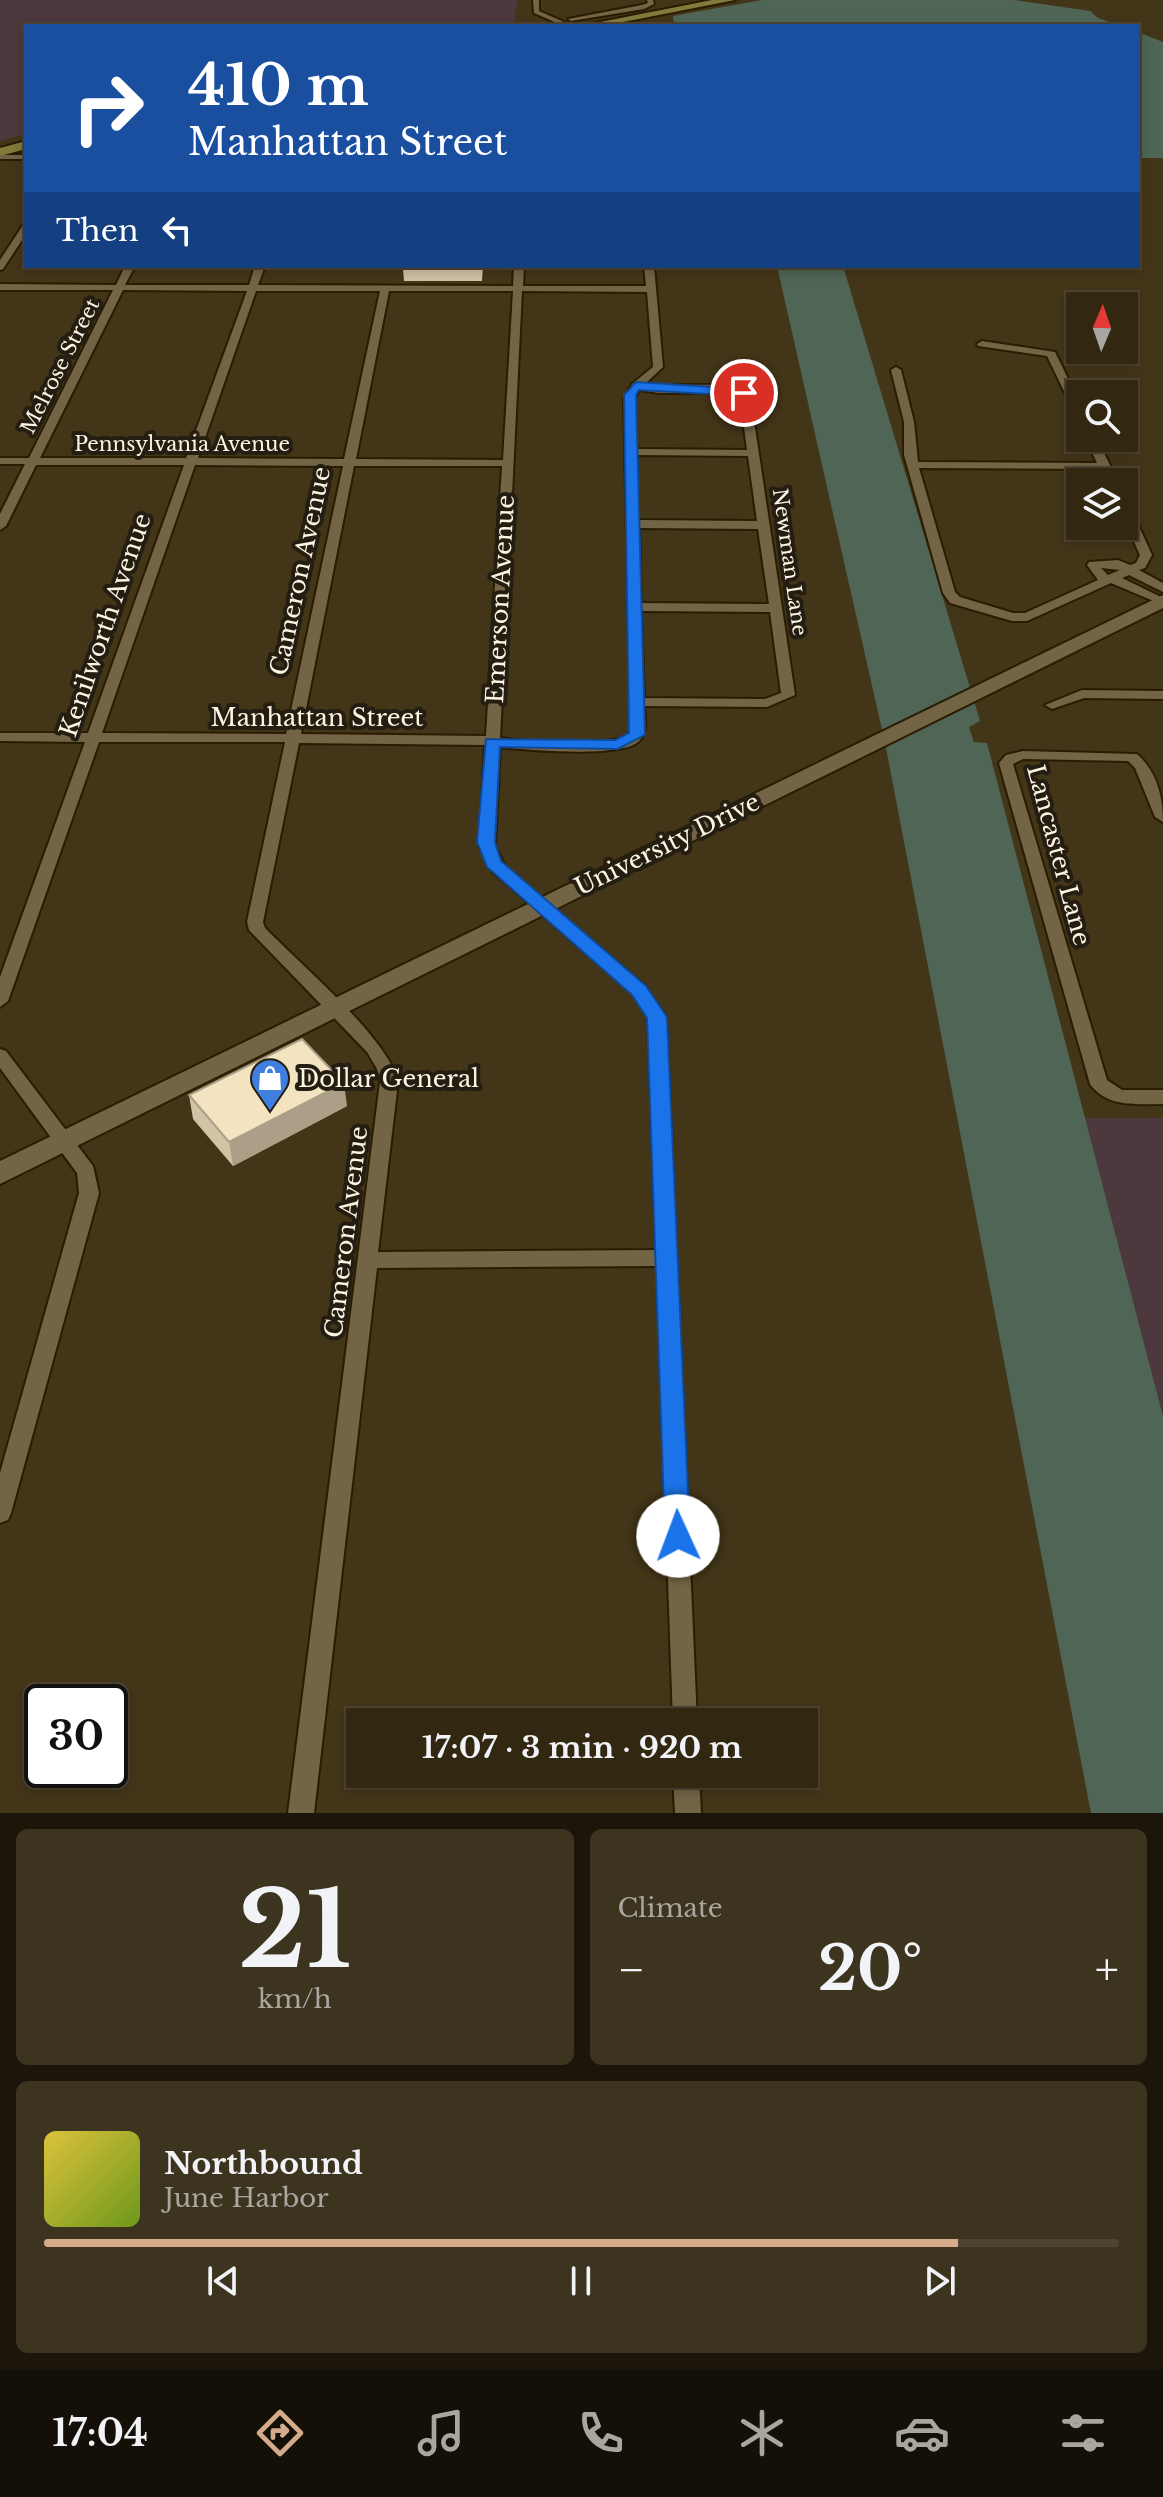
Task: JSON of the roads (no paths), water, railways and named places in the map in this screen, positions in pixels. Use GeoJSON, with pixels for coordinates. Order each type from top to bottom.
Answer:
{"type":"FeatureCollection","features":[{"type":"Feature","properties":{"kind":"main road"},"geometry":{"type":"LineString","coordinates":[[598,24],[730,0]]}},
{"type":"Feature","properties":{"kind":"main road"},"geometry":{"type":"LineString","coordinates":[[0,155],[24,146]]}},
{"type":"Feature","properties":{"kind":"main road","name":"University Drive"},"geometry":{"type":"LineString","coordinates":[[0,1173],[949,706],[1162,597]]}},
{"type":"Feature","properties":{"kind":"street"},"geometry":{"type":"LineString","coordinates":[[536,0],[535,10],[571,23],[644,7],[651,4],[650,0]]}},
{"type":"Feature","properties":{"kind":"street"},"geometry":{"type":"LineString","coordinates":[[0,155],[24,157]]}},
{"type":"Feature","properties":{"kind":"street"},"geometry":{"type":"LineString","coordinates":[[0,267],[24,230]]}},
{"type":"Feature","properties":{"kind":"street","name":"Melrose Street"},"geometry":{"type":"LineString","coordinates":[[0,526],[129,268]]}},
{"type":"Feature","properties":{"kind":"street","name":"Kenilworth Avenue"},"geometry":{"type":"LineString","coordinates":[[0,1001],[259,268]]}},
{"type":"Feature","properties":{"kind":"street","name":"Emerson Avenue"},"geometry":{"type":"LineString","coordinates":[[519,268],[488,851],[500,871],[639,990],[655,1012],[659,1030],[684,1708]]}},
{"type":"Feature","properties":{"kind":"street"},"geometry":{"type":"LineString","coordinates":[[637,702],[629,399],[636,386],[658,367],[649,268]]}},
{"type":"Feature","properties":{"kind":"street"},"geometry":{"type":"LineString","coordinates":[[0,287],[651,289]]}},
{"type":"Feature","properties":{"kind":"street","name":"Cameron Avenue"},"geometry":{"type":"LineString","coordinates":[[301,1813],[389,1082],[377,1053],[255,926],[385,288]]}},
{"type":"Feature","properties":{"kind":"street"},"geometry":{"type":"LineString","coordinates":[[982,344],[1051,354],[1066,385]]}},
{"type":"Feature","properties":{"kind":"street"},"geometry":{"type":"LineString","coordinates":[[896,370],[909,422],[908,445],[913,465],[949,593],[955,600],[1012,617],[1025,617],[1143,564],[1147,557],[1138,537]]}},
{"type":"Feature","properties":{"kind":"street","name":"Newman Lane"},"geometry":{"type":"LineString","coordinates":[[636,386],[743,392],[788,695],[767,703],[637,702]]}},
{"type":"Feature","properties":{"kind":"street"},"geometry":{"type":"LineString","coordinates":[[631,452],[754,453]]}},
{"type":"Feature","properties":{"kind":"street"},"geometry":{"type":"LineString","coordinates":[[913,465],[1105,466],[1098,452]]}},
{"type":"Feature","properties":{"kind":"street","name":"Pennsylvania Avenue"},"geometry":{"type":"LineString","coordinates":[[0,461],[508,463]]}},
{"type":"Feature","properties":{"kind":"street"},"geometry":{"type":"LineString","coordinates":[[633,524],[764,525]]}},
{"type":"Feature","properties":{"kind":"street"},"geometry":{"type":"LineString","coordinates":[[1112,563],[1129,570],[1162,597],[1096,575],[1093,565],[1112,563]]}},
{"type":"Feature","properties":{"kind":"street"},"geometry":{"type":"LineString","coordinates":[[635,607],[776,608]]}},
{"type":"Feature","properties":{"kind":"street"},"geometry":{"type":"LineString","coordinates":[[1052,705],[1082,694],[1163,695]]}},
{"type":"Feature","properties":{"kind":"street","name":"Manhattan Street"},"geometry":{"type":"LineString","coordinates":[[0,737],[476,739],[612,745],[632,740],[638,730],[637,702]]}},
{"type":"Feature","properties":{"kind":"street","name":"Lancaster Lane"},"geometry":{"type":"LineString","coordinates":[[1163,817],[1142,766],[1132,757],[1023,755],[1006,763],[1099,1084],[1119,1097],[1163,1097]]}},
{"type":"Feature","properties":{"kind":"street"},"geometry":{"type":"LineString","coordinates":[[0,1055],[86,1171],[88,1201],[7,1463],[0,1513]]}},
{"type":"Feature","properties":{"kind":"street"},"geometry":{"type":"LineString","coordinates":[[369,1260],[667,1258]]}},
{"type":"Feature","properties":{"kind":"street"},"geometry":{"type":"LineString","coordinates":[[687,1788],[688,1813]]}},
{"type":"Feature","properties":{"kind":"place","name":"Dollar General"},"geometry":{"type":"Point","coordinates":[270,1112]}}]}
